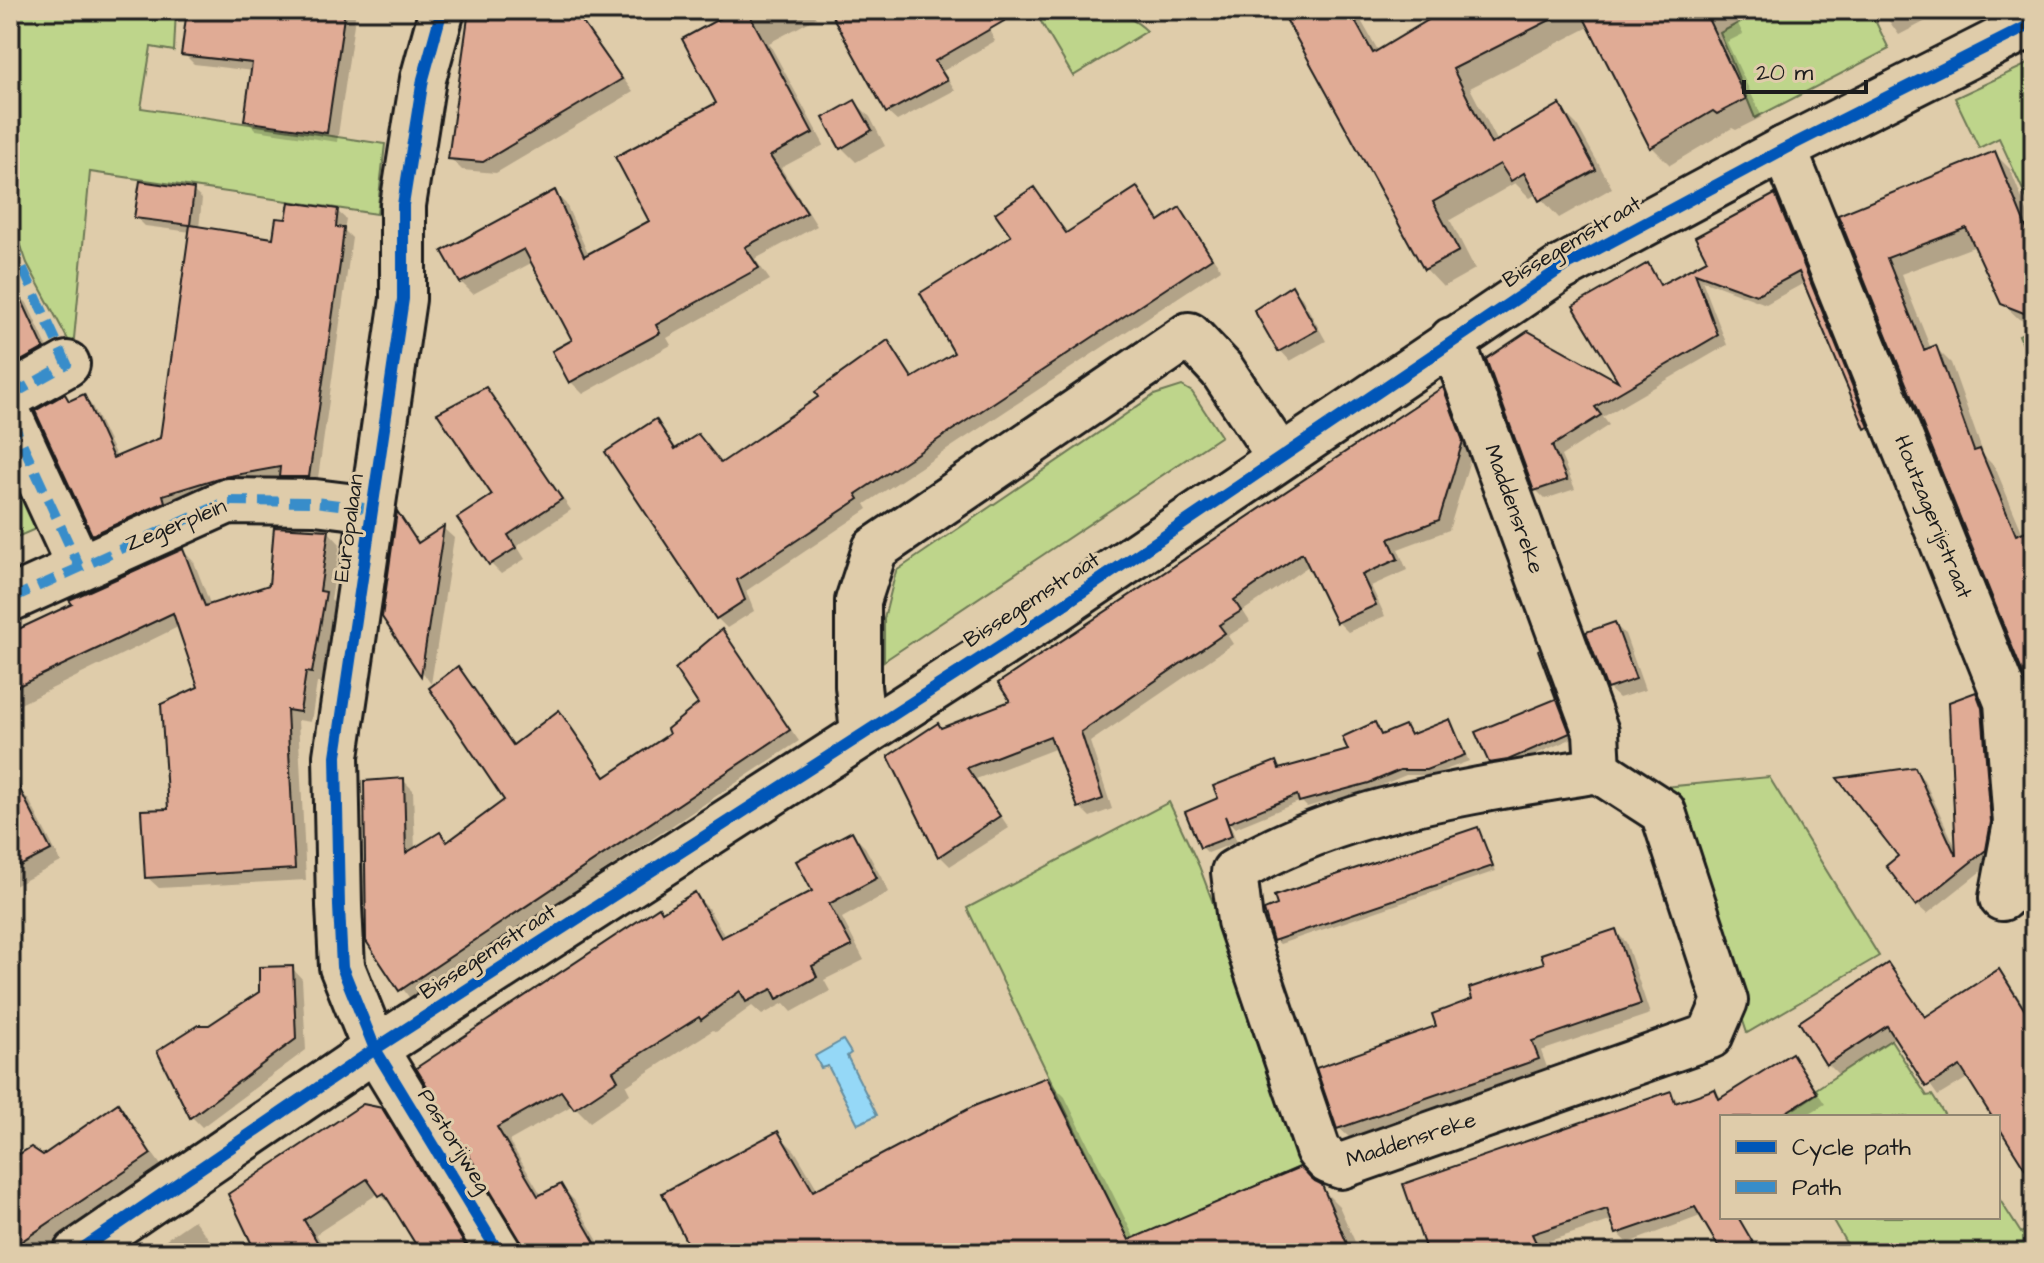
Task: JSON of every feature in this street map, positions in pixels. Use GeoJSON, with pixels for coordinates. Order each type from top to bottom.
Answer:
{"type":"FeatureCollection","features":[{"type":"Feature","properties":{"kind":"street","name":"Europalaan"},"geometry":{"type":"LineString","coordinates":[[375,1049],[342,967],[336,756],[403,299],[403,205],[423,79],[442,10]]}},
{"type":"Feature","properties":{"kind":"street","name":"Bissegemstraat"},"geometry":{"type":"LineString","coordinates":[[76,1253],[375,1049],[1051,613],[1279,456],[1560,269],[1784,149],[2034,23]]}},
{"type":"Feature","properties":{"kind":"street","name":"Houtzagerijstraat"},"geometry":{"type":"LineString","coordinates":[[1784,149],[2007,702],[2016,823],[2002,898]]}},
{"type":"Feature","properties":{"kind":"street"},"geometry":{"type":"LineString","coordinates":[[863,732],[858,686],[858,601],[875,549],[1189,335],[1222,370],[1279,456]]}},
{"type":"Feature","properties":{"kind":"street","name":"Maddensreke"},"geometry":{"type":"LineString","coordinates":[[1452,340],[1596,732],[1598,770]]}},
{"type":"Feature","properties":{"kind":"street"},"geometry":{"type":"LineString","coordinates":[[10,396],[67,364]]}},
{"type":"Feature","properties":{"kind":"street"},"geometry":{"type":"LineString","coordinates":[[10,417],[79,566]]}},
{"type":"Feature","properties":{"kind":"street","name":"Zegerplein"},"geometry":{"type":"LineString","coordinates":[[10,599],[228,501],[315,502],[372,509]]}},
{"type":"Feature","properties":{"kind":"street","name":"Maddensreke"},"geometry":{"type":"LineString","coordinates":[[1598,770],[1663,812],[1725,1001],[1710,1036],[1341,1166],[1328,1161],[1318,1150],[1240,921],[1234,872],[1271,850],[1367,816],[1465,790],[1598,770]]}},
{"type":"Feature","properties":{"kind":"street","name":"Pastorijweg"},"geometry":{"type":"LineString","coordinates":[[375,1049],[499,1253]]}},
{"type":"Feature","properties":{"kind":"green space"},"geometry":{"type":"Polygon","coordinates":[[[10,10],[176,10],[174,51],[151,47],[141,108],[385,144],[377,214],[90,172],[73,349],[27,263],[10,214],[10,10]]]}},
{"type":"Feature","properties":{"kind":"green space"},"geometry":{"type":"Polygon","coordinates":[[[1034,10],[1108,11],[1135,21],[1147,31],[1073,76],[1034,10]]]}},
{"type":"Feature","properties":{"kind":"green space"},"geometry":{"type":"Polygon","coordinates":[[[1739,10],[1870,10],[1889,49],[1755,118],[1720,33],[1744,20],[1739,10]]]}},
{"type":"Feature","properties":{"kind":"green space"},"geometry":{"type":"Polygon","coordinates":[[[2034,61],[2034,214],[1999,138],[1979,148],[1955,98],[2034,61]]]}},
{"type":"Feature","properties":{"kind":"green space"},"geometry":{"type":"Polygon","coordinates":[[[2034,328],[2034,371],[2019,335],[2034,328]]]}},
{"type":"Feature","properties":{"kind":"green space"},"geometry":{"type":"Polygon","coordinates":[[[1182,386],[1192,392],[1221,436],[884,661],[884,619],[896,571],[1154,395],[1182,386]]]}},
{"type":"Feature","properties":{"kind":"green space"},"geometry":{"type":"Polygon","coordinates":[[[10,467],[40,527],[10,540],[10,467]]]}},
{"type":"Feature","properties":{"kind":"green space"},"geometry":{"type":"Polygon","coordinates":[[[1769,777],[1879,956],[1747,1033],[1665,787],[1769,777]]]}},
{"type":"Feature","properties":{"kind":"green space"},"geometry":{"type":"Polygon","coordinates":[[[1169,802],[1199,866],[1311,1162],[1129,1241],[967,908],[1169,802]]]}},
{"type":"Feature","properties":{"kind":"green space"},"geometry":{"type":"Polygon","coordinates":[[[1891,1040],[1927,1096],[1932,1095],[1945,1115],[1778,1115],[1792,1104],[1795,1108],[1818,1093],[1816,1089],[1891,1040]]]}},
{"type":"Feature","properties":{"kind":"green space"},"geometry":{"type":"Polygon","coordinates":[[[2000,1200],[2021,1233],[2034,1226],[2034,1253],[1852,1253],[1832,1219],[2000,1219],[2000,1200]]]}},
{"type":"Feature","properties":{"kind":"water"},"geometry":{"type":"Polygon","coordinates":[[[843,1040],[851,1053],[847,1056],[877,1115],[858,1124],[828,1066],[821,1068],[815,1056],[843,1040]]]}},
{"type":"Feature","properties":{"kind":"building"},"geometry":{"type":"Polygon","coordinates":[[[187,10],[345,10],[327,133],[244,121],[252,63],[181,55],[187,10]]]}},
{"type":"Feature","properties":{"kind":"building"},"geometry":{"type":"Polygon","coordinates":[[[469,10],[579,10],[583,23],[622,79],[483,162],[448,159],[469,10]]]}},
{"type":"Feature","properties":{"kind":"building"},"geometry":{"type":"Polygon","coordinates":[[[735,10],[747,10],[813,133],[770,156],[807,213],[745,247],[759,268],[656,325],[660,333],[569,383],[552,351],[572,340],[524,249],[460,283],[442,251],[555,190],[584,256],[649,221],[615,157],[716,103],[682,39],[735,10]]]}},
{"type":"Feature","properties":{"kind":"building"},"geometry":{"type":"Polygon","coordinates":[[[829,10],[1023,10],[935,61],[947,80],[886,113],[829,10]]]}},
{"type":"Feature","properties":{"kind":"building"},"geometry":{"type":"Polygon","coordinates":[[[1281,10],[1349,10],[1373,53],[1428,20],[1423,10],[1570,10],[1453,69],[1491,144],[1560,104],[1596,170],[1539,201],[1524,173],[1511,181],[1500,164],[1433,202],[1459,251],[1424,270],[1281,10]]]}},
{"type":"Feature","properties":{"kind":"building"},"geometry":{"type":"Polygon","coordinates":[[[1580,10],[1704,10],[1746,99],[1717,114],[1713,111],[1650,148],[1580,10]]]}},
{"type":"Feature","properties":{"kind":"building"},"geometry":{"type":"Polygon","coordinates":[[[855,100],[872,130],[840,149],[823,118],[855,100]]]}},
{"type":"Feature","properties":{"kind":"building"},"geometry":{"type":"Polygon","coordinates":[[[1995,151],[2034,247],[2034,317],[2001,304],[1966,228],[1887,258],[1924,350],[1936,345],[1974,451],[1980,449],[2016,535],[2034,528],[2034,701],[1838,215],[1995,151]]]}},
{"type":"Feature","properties":{"kind":"building"},"geometry":{"type":"Polygon","coordinates":[[[140,181],[194,189],[190,225],[134,218],[140,181]]]}},
{"type":"Feature","properties":{"kind":"building"},"geometry":{"type":"Polygon","coordinates":[[[1034,187],[1066,233],[1137,187],[1159,221],[1180,207],[1212,258],[856,494],[859,499],[737,580],[745,600],[716,619],[605,452],[656,419],[675,449],[698,434],[721,463],[818,397],[815,392],[888,340],[912,378],[954,353],[920,293],[1011,236],[995,213],[1034,187]]]}},
{"type":"Feature","properties":{"kind":"building"},"geometry":{"type":"Polygon","coordinates":[[[1775,194],[1869,427],[1865,429],[1799,272],[1756,295],[1695,273],[1718,335],[1595,407],[1601,415],[1552,446],[1567,480],[1534,491],[1486,359],[1528,331],[1618,381],[1573,306],[1648,263],[1660,285],[1707,260],[1695,237],[1775,194]]]}},
{"type":"Feature","properties":{"kind":"building"},"geometry":{"type":"Polygon","coordinates":[[[289,202],[338,209],[336,227],[344,228],[309,477],[279,477],[280,467],[218,478],[163,495],[165,502],[92,535],[35,411],[65,394],[69,401],[84,394],[113,458],[160,438],[190,225],[273,238],[276,218],[286,219],[289,202]]]}},
{"type":"Feature","properties":{"kind":"building"},"geometry":{"type":"Polygon","coordinates":[[[10,275],[44,348],[10,367],[10,275]]]}},
{"type":"Feature","properties":{"kind":"building"},"geometry":{"type":"Polygon","coordinates":[[[1292,285],[1317,330],[1278,352],[1254,310],[1292,285]]]}},
{"type":"Feature","properties":{"kind":"building"},"geometry":{"type":"Polygon","coordinates":[[[486,387],[562,499],[508,535],[516,548],[489,565],[457,518],[492,495],[437,413],[486,387]]]}},
{"type":"Feature","properties":{"kind":"building"},"geometry":{"type":"Polygon","coordinates":[[[1443,387],[1463,441],[1439,520],[1389,539],[1398,559],[1362,575],[1376,605],[1336,623],[1302,553],[1234,600],[1241,611],[1219,625],[1225,633],[1081,732],[1103,799],[1078,808],[1050,736],[967,768],[1000,816],[938,857],[888,756],[938,723],[941,728],[1010,701],[998,683],[1443,387]]]}},
{"type":"Feature","properties":{"kind":"building"},"geometry":{"type":"Polygon","coordinates":[[[397,511],[418,543],[444,526],[421,676],[382,617],[397,511]]]}},
{"type":"Feature","properties":{"kind":"building"},"geometry":{"type":"Polygon","coordinates":[[[274,527],[329,530],[320,591],[326,592],[312,673],[306,672],[300,712],[287,710],[295,869],[145,878],[141,810],[168,809],[161,704],[198,687],[173,613],[10,690],[10,633],[72,604],[69,600],[183,549],[205,606],[269,585],[274,527]]]}},
{"type":"Feature","properties":{"kind":"building"},"geometry":{"type":"Polygon","coordinates":[[[1615,622],[1636,679],[1607,689],[1586,632],[1615,622]]]}},
{"type":"Feature","properties":{"kind":"building"},"geometry":{"type":"Polygon","coordinates":[[[722,629],[790,730],[399,991],[366,941],[364,781],[404,778],[406,853],[440,832],[447,842],[504,800],[429,688],[458,666],[513,745],[559,710],[605,777],[669,734],[667,729],[698,704],[675,669],[722,629]]]}},
{"type":"Feature","properties":{"kind":"building"},"geometry":{"type":"Polygon","coordinates":[[[1538,650],[1570,733],[1508,760],[1489,763],[1475,732],[1556,699],[1538,650]]]}},
{"type":"Feature","properties":{"kind":"building"},"geometry":{"type":"Polygon","coordinates":[[[1976,692],[1982,708],[1991,822],[1986,850],[1916,906],[1886,866],[1898,856],[1837,778],[1915,767],[1956,856],[1949,702],[1976,692]]]}},
{"type":"Feature","properties":{"kind":"building"},"geometry":{"type":"Polygon","coordinates":[[[1450,719],[1465,755],[1426,770],[1400,770],[1369,783],[1299,802],[1297,795],[1228,823],[1225,816],[1232,836],[1200,848],[1185,812],[1218,798],[1213,786],[1276,761],[1279,769],[1348,750],[1342,737],[1375,722],[1381,735],[1405,725],[1410,735],[1450,719]]]}},
{"type":"Feature","properties":{"kind":"building"},"geometry":{"type":"Polygon","coordinates":[[[10,770],[51,850],[20,866],[10,847],[10,770]]]}},
{"type":"Feature","properties":{"kind":"building"},"geometry":{"type":"Polygon","coordinates":[[[1478,827],[1493,866],[1273,941],[1264,910],[1277,905],[1274,896],[1478,827]]]}},
{"type":"Feature","properties":{"kind":"building"},"geometry":{"type":"Polygon","coordinates":[[[852,831],[877,878],[829,904],[852,946],[812,966],[817,977],[777,999],[772,989],[746,1002],[740,991],[701,1020],[699,1017],[613,1071],[618,1080],[574,1109],[561,1091],[497,1127],[538,1196],[561,1184],[601,1253],[524,1253],[520,1240],[416,1068],[659,907],[662,912],[695,892],[721,938],[812,891],[796,861],[852,831]]]}},
{"type":"Feature","properties":{"kind":"building"},"geometry":{"type":"Polygon","coordinates":[[[1616,929],[1641,1004],[1532,1041],[1539,1059],[1337,1129],[1316,1068],[1436,1026],[1432,1014],[1472,999],[1469,988],[1544,963],[1541,954],[1616,929]]]}},
{"type":"Feature","properties":{"kind":"building"},"geometry":{"type":"Polygon","coordinates":[[[1888,963],[1925,1017],[1999,969],[2034,1025],[2034,1183],[2000,1129],[2000,1115],[1991,1115],[1960,1066],[1926,1087],[1887,1026],[1826,1065],[1799,1022],[1888,963]]]}},
{"type":"Feature","properties":{"kind":"building"},"geometry":{"type":"Polygon","coordinates":[[[293,966],[296,1039],[190,1118],[157,1051],[198,1025],[209,1025],[259,992],[259,967],[293,966]]]}},
{"type":"Feature","properties":{"kind":"building"},"geometry":{"type":"Polygon","coordinates":[[[1792,1053],[1817,1093],[1781,1115],[1720,1115],[1720,1219],[1739,1219],[1759,1253],[1722,1253],[1695,1207],[1616,1234],[1607,1209],[1532,1234],[1541,1253],[1427,1253],[1403,1184],[1671,1091],[1675,1103],[1715,1089],[1719,1099],[1792,1053]]]}},
{"type":"Feature","properties":{"kind":"building"},"geometry":{"type":"Polygon","coordinates":[[[1047,1077],[1129,1240],[1300,1167],[1322,1185],[1351,1253],[692,1253],[662,1193],[778,1131],[813,1191],[974,1106],[1047,1077]]]}},
{"type":"Feature","properties":{"kind":"building"},"geometry":{"type":"Polygon","coordinates":[[[118,1103],[151,1154],[10,1249],[10,1160],[31,1147],[43,1155],[118,1103]]]}},
{"type":"Feature","properties":{"kind":"building"},"geometry":{"type":"Polygon","coordinates":[[[363,1104],[382,1108],[470,1253],[421,1253],[384,1193],[379,1196],[367,1179],[304,1220],[324,1253],[256,1253],[228,1194],[363,1104]]]}},
{"type":"Feature","properties":{"kind":"marked path"},"geometry":{"type":"LineString","coordinates":[[10,241],[67,364],[10,396]]}},
{"type":"Feature","properties":{"kind":"marked path"},"geometry":{"type":"LineString","coordinates":[[10,417],[79,566]]}},
{"type":"Feature","properties":{"kind":"marked path"},"geometry":{"type":"LineString","coordinates":[[10,599],[228,501],[315,502],[372,509]]}},
{"type":"Feature","properties":{"kind":"cycle path"},"geometry":{"type":"LineString","coordinates":[[442,10],[423,79],[403,205],[403,299],[336,756],[339,906],[342,967],[375,1049],[499,1253]]}},
{"type":"Feature","properties":{"kind":"cycle path"},"geometry":{"type":"LineString","coordinates":[[76,1253],[375,1049],[1051,613],[1560,269],[1784,149],[2034,23]]}}]}
